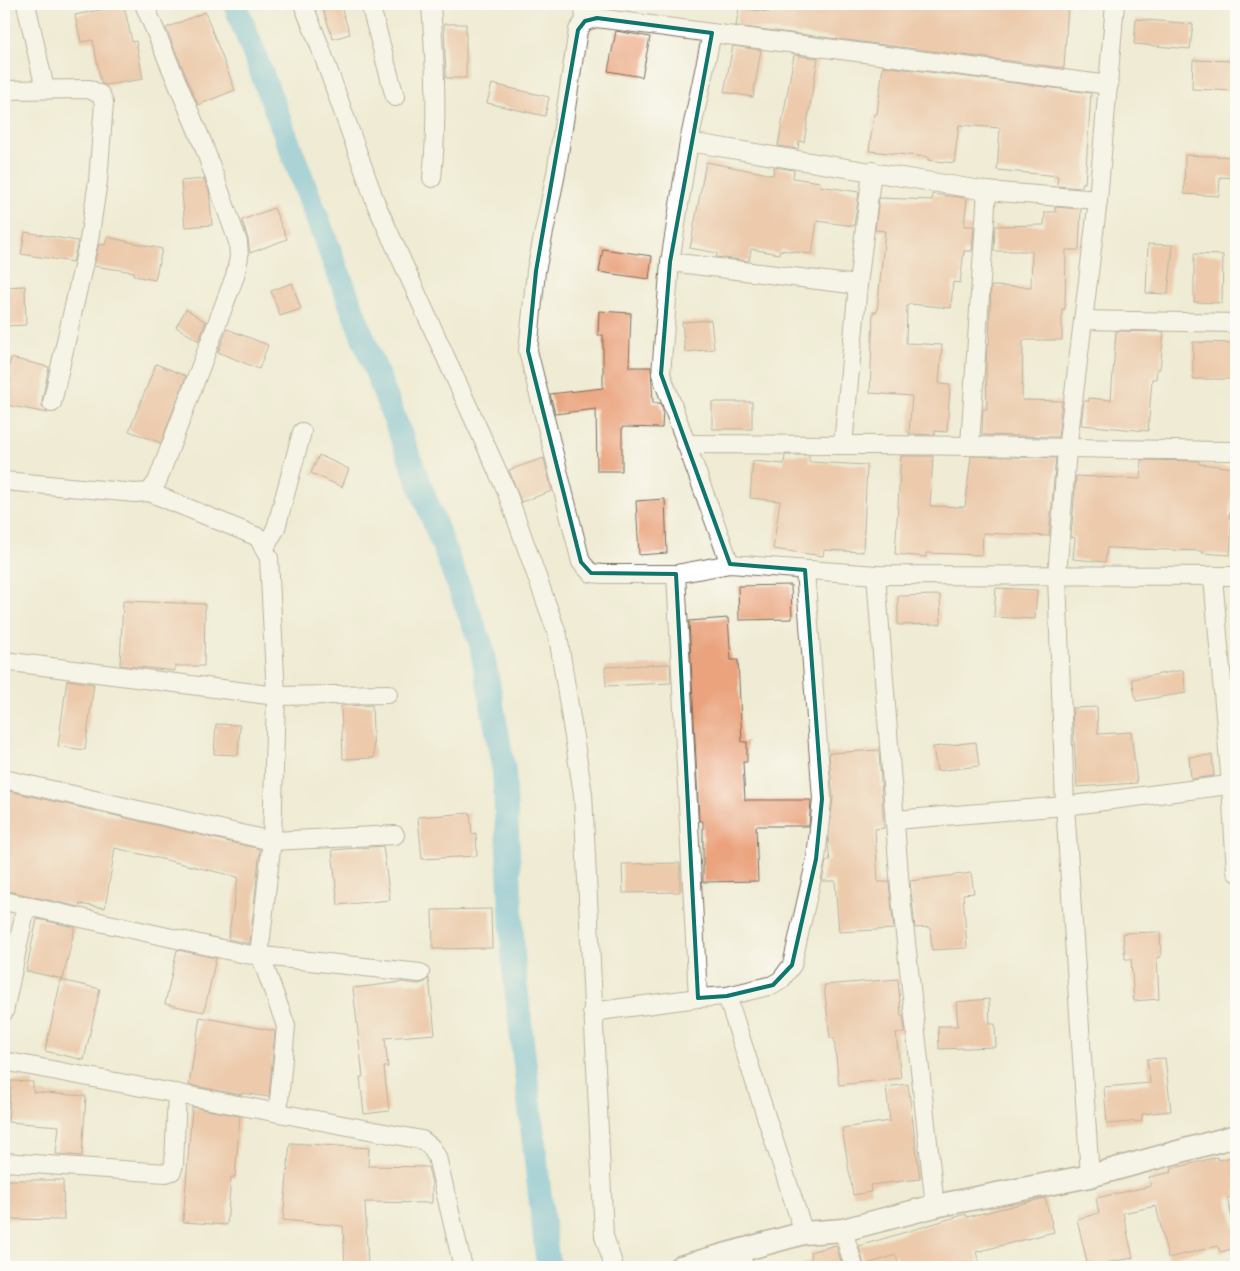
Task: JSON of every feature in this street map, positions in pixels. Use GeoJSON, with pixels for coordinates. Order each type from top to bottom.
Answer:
{"type":"FeatureCollection","features":[{"type":"Feature","properties":{"kind":"street"},"geometry":{"type":"LineString","coordinates":[[26,4],[45,89]]}},
{"type":"Feature","properties":{"kind":"street"},"geometry":{"type":"LineString","coordinates":[[144,4],[203,144],[238,242],[239,257],[235,276],[160,473],[149,492]]}},
{"type":"Feature","properties":{"kind":"street"},"geometry":{"type":"LineString","coordinates":[[303,4],[376,204],[506,490],[558,636],[583,794],[604,1236],[614,1267]]}},
{"type":"Feature","properties":{"kind":"street"},"geometry":{"type":"LineString","coordinates":[[370,4],[395,97]]}},
{"type":"Feature","properties":{"kind":"street"},"geometry":{"type":"LineString","coordinates":[[431,4],[436,83],[436,138],[432,178]]}},
{"type":"Feature","properties":{"kind":"street"},"geometry":{"type":"LineString","coordinates":[[1090,1176],[1065,806],[1057,575],[1067,450],[1098,200],[1115,4]]}},
{"type":"Feature","properties":{"kind":"street"},"geometry":{"type":"LineString","coordinates":[[1109,85],[597,18],[585,12],[578,30],[556,173],[536,271],[528,351],[580,562],[591,573],[676,574],[730,564],[876,575],[1057,575],[1213,578],[1236,576]]}},
{"type":"Feature","properties":{"kind":"street"},"geometry":{"type":"LineString","coordinates":[[712,33],[689,142],[670,262],[661,374],[730,564]]}},
{"type":"Feature","properties":{"kind":"street"},"geometry":{"type":"LineString","coordinates":[[4,90],[89,89],[101,95],[104,103],[98,182],[89,240],[52,403]]}},
{"type":"Feature","properties":{"kind":"street"},"geometry":{"type":"LineString","coordinates":[[689,142],[872,171],[987,192],[1098,200]]}},
{"type":"Feature","properties":{"kind":"street"},"geometry":{"type":"LineString","coordinates":[[843,445],[858,285],[872,171]]}},
{"type":"Feature","properties":{"kind":"street"},"geometry":{"type":"LineString","coordinates":[[970,444],[987,192]]}},
{"type":"Feature","properties":{"kind":"street"},"geometry":{"type":"LineString","coordinates":[[670,262],[858,285]]}},
{"type":"Feature","properties":{"kind":"street"},"geometry":{"type":"LineString","coordinates":[[1083,320],[1236,323]]}},
{"type":"Feature","properties":{"kind":"street"},"geometry":{"type":"LineString","coordinates":[[266,548],[276,528],[302,432]]}},
{"type":"Feature","properties":{"kind":"street"},"geometry":{"type":"LineString","coordinates":[[686,444],[970,444],[1067,450],[1236,451]]}},
{"type":"Feature","properties":{"kind":"street"},"geometry":{"type":"LineString","coordinates":[[4,481],[135,493],[149,492],[258,537],[266,548],[269,558],[276,696],[272,841],[260,946],[286,1026],[278,1112]]}},
{"type":"Feature","properties":{"kind":"street"},"geometry":{"type":"LineString","coordinates":[[592,1012],[727,996],[772,985],[781,980],[792,965],[816,859],[822,799],[805,570]]}},
{"type":"Feature","properties":{"kind":"street"},"geometry":{"type":"LineString","coordinates":[[676,574],[698,998]]}},
{"type":"Feature","properties":{"kind":"street"},"geometry":{"type":"LineString","coordinates":[[876,575],[895,820],[935,1206]]}},
{"type":"Feature","properties":{"kind":"street"},"geometry":{"type":"LineString","coordinates":[[1213,578],[1234,784],[1236,872]]}},
{"type":"Feature","properties":{"kind":"street"},"geometry":{"type":"LineString","coordinates":[[4,661],[276,696],[388,694]]}},
{"type":"Feature","properties":{"kind":"street"},"geometry":{"type":"LineString","coordinates":[[4,779],[272,841],[395,835]]}},
{"type":"Feature","properties":{"kind":"street"},"geometry":{"type":"LineString","coordinates":[[895,820],[1065,806],[1234,784]]}},
{"type":"Feature","properties":{"kind":"street"},"geometry":{"type":"LineString","coordinates":[[4,901],[262,957],[420,973]]}},
{"type":"Feature","properties":{"kind":"street"},"geometry":{"type":"LineString","coordinates":[[4,1012],[26,906]]}},
{"type":"Feature","properties":{"kind":"street"},"geometry":{"type":"LineString","coordinates":[[727,996],[804,1233]]}},
{"type":"Feature","properties":{"kind":"street"},"geometry":{"type":"LineString","coordinates":[[4,1061],[422,1140],[431,1147],[437,1157],[463,1267]]}},
{"type":"Feature","properties":{"kind":"street"},"geometry":{"type":"LineString","coordinates":[[4,1162],[166,1173],[172,1171],[174,1165],[177,1093]]}},
{"type":"Feature","properties":{"kind":"street"},"geometry":{"type":"LineString","coordinates":[[680,1267],[742,1259],[804,1233],[843,1230],[935,1206],[1090,1176],[1236,1136]]}},
{"type":"Feature","properties":{"kind":"street"},"geometry":{"type":"LineString","coordinates":[[843,1230],[854,1267]]}},
{"type":"Feature","properties":{"kind":"highlighted area"},"geometry":{"type":"Polygon","coordinates":[[[597,18],[712,33],[670,262],[661,374],[730,564],[805,570],[822,799],[816,859],[792,965],[773,985],[727,996],[698,998],[676,574],[591,573],[581,562],[528,351],[536,271],[578,30],[585,21],[597,18]]]}},
{"type":"Feature","properties":{"kind":"building"},"geometry":{"type":"Polygon","coordinates":[[[321,4],[340,4],[350,34],[333,39],[321,4]]]}},
{"type":"Feature","properties":{"kind":"building"},"geometry":{"type":"Polygon","coordinates":[[[770,4],[1068,4],[1064,68],[736,26],[739,8],[769,12],[770,4]]]}},
{"type":"Feature","properties":{"kind":"building"},"geometry":{"type":"Polygon","coordinates":[[[124,5],[132,42],[136,41],[143,79],[106,85],[101,83],[93,40],[81,42],[75,15],[124,5]]]}},
{"type":"Feature","properties":{"kind":"building"},"geometry":{"type":"Polygon","coordinates":[[[205,12],[235,90],[198,105],[166,28],[205,12]]]}},
{"type":"Feature","properties":{"kind":"building"},"geometry":{"type":"Polygon","coordinates":[[[1136,19],[1193,24],[1190,49],[1134,44],[1136,19]]]}},
{"type":"Feature","properties":{"kind":"building"},"geometry":{"type":"Polygon","coordinates":[[[444,24],[466,24],[466,78],[446,78],[444,24]]]}},
{"type":"Feature","properties":{"kind":"building"},"geometry":{"type":"Polygon","coordinates":[[[616,31],[650,37],[642,77],[608,71],[616,31]]]}},
{"type":"Feature","properties":{"kind":"building"},"geometry":{"type":"Polygon","coordinates":[[[733,46],[761,50],[753,97],[724,92],[733,46]]]}},
{"type":"Feature","properties":{"kind":"building"},"geometry":{"type":"Polygon","coordinates":[[[794,55],[818,58],[804,142],[799,141],[798,149],[778,146],[794,55]]]}},
{"type":"Feature","properties":{"kind":"building"},"geometry":{"type":"Polygon","coordinates":[[[1193,60],[1236,61],[1236,91],[1192,89],[1193,60]]]}},
{"type":"Feature","properties":{"kind":"building"},"geometry":{"type":"Polygon","coordinates":[[[883,66],[1091,93],[1085,183],[1082,183],[1082,188],[1057,186],[1058,176],[997,170],[1000,128],[959,125],[954,163],[928,160],[928,157],[869,151],[874,114],[877,114],[883,66]]]}},
{"type":"Feature","properties":{"kind":"building"},"geometry":{"type":"Polygon","coordinates":[[[492,84],[549,97],[545,116],[487,103],[492,84]]]}},
{"type":"Feature","properties":{"kind":"building"},"geometry":{"type":"Polygon","coordinates":[[[1185,155],[1236,157],[1236,178],[1220,177],[1219,196],[1184,194],[1185,155]]]}},
{"type":"Feature","properties":{"kind":"building"},"geometry":{"type":"Polygon","coordinates":[[[706,162],[773,175],[774,167],[794,170],[793,178],[820,182],[820,186],[859,192],[854,226],[817,221],[812,254],[780,250],[779,254],[751,249],[749,261],[716,257],[717,253],[690,248],[706,162]]]}},
{"type":"Feature","properties":{"kind":"building"},"geometry":{"type":"Polygon","coordinates":[[[204,179],[209,191],[212,225],[185,227],[181,181],[204,179]]]}},
{"type":"Feature","properties":{"kind":"building"},"geometry":{"type":"Polygon","coordinates":[[[932,194],[967,198],[964,226],[974,226],[972,251],[964,251],[960,283],[953,282],[951,308],[910,304],[907,306],[906,343],[942,345],[939,384],[950,385],[947,432],[935,431],[935,435],[909,434],[912,396],[870,393],[873,312],[877,312],[885,231],[875,230],[879,198],[932,200],[932,194]]]}},
{"type":"Feature","properties":{"kind":"building"},"geometry":{"type":"Polygon","coordinates":[[[1055,207],[1081,209],[1079,250],[1066,250],[1065,309],[1062,309],[1062,340],[1025,340],[1023,342],[1022,400],[1062,401],[1058,437],[982,435],[983,409],[987,409],[986,369],[991,286],[1031,287],[1032,251],[994,251],[995,226],[1044,225],[1045,212],[1055,212],[1055,207]]]}},
{"type":"Feature","properties":{"kind":"building"},"geometry":{"type":"Polygon","coordinates":[[[274,208],[287,239],[250,253],[242,220],[274,208]]]}},
{"type":"Feature","properties":{"kind":"building"},"geometry":{"type":"Polygon","coordinates":[[[25,232],[78,241],[73,262],[21,254],[25,232]]]}},
{"type":"Feature","properties":{"kind":"building"},"geometry":{"type":"Polygon","coordinates":[[[107,237],[162,249],[155,280],[134,276],[134,272],[94,266],[99,244],[105,245],[107,237]]]}},
{"type":"Feature","properties":{"kind":"building"},"geometry":{"type":"Polygon","coordinates":[[[1148,244],[1173,245],[1168,294],[1146,293],[1148,244]]]}},
{"type":"Feature","properties":{"kind":"building"},"geometry":{"type":"Polygon","coordinates":[[[603,249],[652,256],[649,279],[599,272],[603,249]]]}},
{"type":"Feature","properties":{"kind":"building"},"geometry":{"type":"Polygon","coordinates":[[[1194,254],[1223,255],[1222,303],[1194,302],[1194,254]]]}},
{"type":"Feature","properties":{"kind":"building"},"geometry":{"type":"Polygon","coordinates":[[[292,283],[301,309],[280,316],[271,291],[292,283]]]}},
{"type":"Feature","properties":{"kind":"building"},"geometry":{"type":"Polygon","coordinates":[[[25,286],[26,325],[4,326],[4,287],[25,286]]]}},
{"type":"Feature","properties":{"kind":"building"},"geometry":{"type":"Polygon","coordinates":[[[186,309],[206,322],[199,341],[176,327],[186,309]]]}},
{"type":"Feature","properties":{"kind":"building"},"geometry":{"type":"Polygon","coordinates":[[[599,311],[631,313],[629,367],[651,367],[653,403],[660,403],[663,410],[662,428],[622,427],[622,471],[597,471],[596,409],[555,414],[550,394],[603,388],[603,335],[598,335],[599,311]]]}},
{"type":"Feature","properties":{"kind":"building"},"geometry":{"type":"Polygon","coordinates":[[[711,320],[714,349],[685,352],[682,322],[711,320]]]}},
{"type":"Feature","properties":{"kind":"building"},"geometry":{"type":"Polygon","coordinates":[[[227,329],[268,345],[259,369],[218,352],[227,329]]]}},
{"type":"Feature","properties":{"kind":"building"},"geometry":{"type":"Polygon","coordinates":[[[1116,331],[1164,332],[1160,369],[1157,369],[1156,379],[1152,379],[1148,431],[1081,425],[1084,401],[1089,401],[1089,398],[1111,400],[1116,331]]]}},
{"type":"Feature","properties":{"kind":"building"},"geometry":{"type":"Polygon","coordinates":[[[1193,342],[1234,343],[1234,379],[1193,379],[1193,342]]]}},
{"type":"Feature","properties":{"kind":"building"},"geometry":{"type":"Polygon","coordinates":[[[11,358],[49,367],[42,401],[42,407],[48,413],[6,405],[11,379],[6,378],[11,358]]]}},
{"type":"Feature","properties":{"kind":"building"},"geometry":{"type":"Polygon","coordinates":[[[156,364],[186,376],[161,443],[129,431],[156,364]]]}},
{"type":"Feature","properties":{"kind":"building"},"geometry":{"type":"Polygon","coordinates":[[[712,402],[752,402],[752,429],[712,429],[712,402]]]}},
{"type":"Feature","properties":{"kind":"building"},"geometry":{"type":"Polygon","coordinates":[[[319,455],[349,469],[342,487],[311,473],[319,455]]]}},
{"type":"Feature","properties":{"kind":"building"},"geometry":{"type":"Polygon","coordinates":[[[785,455],[809,455],[809,462],[867,465],[863,552],[824,550],[823,556],[773,549],[780,501],[750,498],[753,461],[784,464],[785,455]]]}},
{"type":"Feature","properties":{"kind":"building"},"geometry":{"type":"Polygon","coordinates":[[[901,456],[933,456],[930,506],[965,507],[971,456],[1056,458],[1049,536],[983,533],[982,555],[926,553],[926,557],[895,554],[901,456]]]}},
{"type":"Feature","properties":{"kind":"building"},"geometry":{"type":"Polygon","coordinates":[[[544,458],[552,491],[521,502],[509,470],[544,458]]]}},
{"type":"Feature","properties":{"kind":"building"},"geometry":{"type":"Polygon","coordinates":[[[1141,460],[1199,461],[1199,464],[1235,468],[1229,518],[1232,518],[1230,555],[1202,553],[1203,551],[1107,548],[1105,562],[1073,559],[1075,538],[1071,537],[1076,476],[1140,479],[1141,460]]]}},
{"type":"Feature","properties":{"kind":"building"},"geometry":{"type":"Polygon","coordinates":[[[665,499],[667,553],[639,555],[636,501],[665,499]]]}},
{"type":"Feature","properties":{"kind":"building"},"geometry":{"type":"Polygon","coordinates":[[[791,585],[792,619],[739,620],[738,586],[791,585]]]}},
{"type":"Feature","properties":{"kind":"building"},"geometry":{"type":"Polygon","coordinates":[[[996,588],[1037,590],[1035,619],[994,617],[996,588]]]}},
{"type":"Feature","properties":{"kind":"building"},"geometry":{"type":"Polygon","coordinates":[[[940,595],[941,624],[898,625],[898,596],[940,595]]]}},
{"type":"Feature","properties":{"kind":"building"},"geometry":{"type":"Polygon","coordinates":[[[123,601],[205,604],[204,666],[175,666],[175,671],[120,665],[123,601]]]}},
{"type":"Feature","properties":{"kind":"building"},"geometry":{"type":"Polygon","coordinates":[[[728,618],[731,660],[738,660],[742,742],[747,742],[747,762],[743,762],[745,800],[811,800],[809,826],[756,826],[758,881],[703,882],[703,821],[699,821],[689,621],[728,618]]]}},
{"type":"Feature","properties":{"kind":"building"},"geometry":{"type":"Polygon","coordinates":[[[670,664],[671,683],[606,686],[605,667],[670,664]]]}},
{"type":"Feature","properties":{"kind":"building"},"geometry":{"type":"Polygon","coordinates":[[[1183,670],[1186,693],[1136,701],[1132,679],[1183,670]]]}},
{"type":"Feature","properties":{"kind":"building"},"geometry":{"type":"Polygon","coordinates":[[[67,680],[94,684],[85,750],[58,746],[67,680]]]}},
{"type":"Feature","properties":{"kind":"building"},"geometry":{"type":"Polygon","coordinates":[[[372,705],[374,758],[343,759],[341,706],[372,705]]]}},
{"type":"Feature","properties":{"kind":"building"},"geometry":{"type":"Polygon","coordinates":[[[1097,707],[1098,734],[1131,732],[1137,783],[1077,787],[1072,708],[1097,707]]]}},
{"type":"Feature","properties":{"kind":"building"},"geometry":{"type":"Polygon","coordinates":[[[216,724],[240,725],[238,755],[214,754],[216,724]]]}},
{"type":"Feature","properties":{"kind":"building"},"geometry":{"type":"Polygon","coordinates":[[[976,742],[979,766],[937,771],[933,747],[976,742]]]}},
{"type":"Feature","properties":{"kind":"building"},"geometry":{"type":"Polygon","coordinates":[[[879,750],[884,828],[875,829],[878,882],[889,882],[894,929],[839,932],[835,881],[822,881],[826,861],[830,861],[828,844],[833,798],[829,753],[879,750]]]}},
{"type":"Feature","properties":{"kind":"building"},"geometry":{"type":"Polygon","coordinates":[[[1212,755],[1214,776],[1191,779],[1189,757],[1212,755]]]}},
{"type":"Feature","properties":{"kind":"building"},"geometry":{"type":"Polygon","coordinates":[[[4,790],[260,849],[250,944],[228,939],[238,877],[115,848],[105,908],[80,904],[79,907],[4,890],[4,790]]]}},
{"type":"Feature","properties":{"kind":"building"},"geometry":{"type":"Polygon","coordinates":[[[470,813],[472,834],[476,833],[477,856],[422,859],[418,817],[470,813]]]}},
{"type":"Feature","properties":{"kind":"building"},"geometry":{"type":"Polygon","coordinates":[[[383,846],[390,900],[338,905],[332,850],[383,846]]]}},
{"type":"Feature","properties":{"kind":"building"},"geometry":{"type":"Polygon","coordinates":[[[680,863],[680,892],[623,893],[622,864],[680,863]]]}},
{"type":"Feature","properties":{"kind":"building"},"geometry":{"type":"Polygon","coordinates":[[[971,873],[974,893],[963,894],[967,948],[932,950],[930,927],[915,928],[910,881],[971,873]]]}},
{"type":"Feature","properties":{"kind":"building"},"geometry":{"type":"Polygon","coordinates":[[[491,909],[492,948],[433,949],[432,910],[491,909]]]}},
{"type":"Feature","properties":{"kind":"building"},"geometry":{"type":"Polygon","coordinates":[[[37,919],[75,927],[63,979],[26,971],[37,919]]]}},
{"type":"Feature","properties":{"kind":"building"},"geometry":{"type":"Polygon","coordinates":[[[1160,932],[1161,957],[1157,957],[1159,999],[1134,1001],[1131,959],[1125,959],[1123,933],[1160,932]]]}},
{"type":"Feature","properties":{"kind":"building"},"geometry":{"type":"Polygon","coordinates":[[[177,950],[216,958],[204,1012],[165,1004],[177,950]]]}},
{"type":"Feature","properties":{"kind":"building"},"geometry":{"type":"Polygon","coordinates":[[[429,978],[435,1034],[385,1038],[388,1067],[384,1067],[389,1111],[364,1114],[360,1077],[363,1077],[353,988],[403,982],[419,984],[429,978]]]}},
{"type":"Feature","properties":{"kind":"building"},"geometry":{"type":"Polygon","coordinates":[[[898,979],[901,1016],[903,1016],[905,1033],[896,1033],[901,1078],[839,1085],[834,1038],[830,1038],[824,985],[898,979]]]}},
{"type":"Feature","properties":{"kind":"building"},"geometry":{"type":"Polygon","coordinates":[[[61,980],[100,989],[84,1060],[45,1051],[61,980]]]}},
{"type":"Feature","properties":{"kind":"building"},"geometry":{"type":"Polygon","coordinates":[[[989,999],[990,1024],[995,1024],[996,1047],[939,1049],[938,1026],[958,1026],[956,1002],[989,999]]]}},
{"type":"Feature","properties":{"kind":"building"},"geometry":{"type":"Polygon","coordinates":[[[200,1017],[275,1031],[269,1097],[242,1093],[242,1095],[189,1085],[200,1017]]]}},
{"type":"Feature","properties":{"kind":"building"},"geometry":{"type":"Polygon","coordinates":[[[1165,1058],[1171,1111],[1142,1114],[1142,1121],[1107,1124],[1104,1087],[1150,1083],[1147,1059],[1165,1058]]]}},
{"type":"Feature","properties":{"kind":"building"},"geometry":{"type":"Polygon","coordinates":[[[11,1081],[33,1082],[33,1092],[86,1096],[82,1156],[56,1154],[59,1126],[8,1122],[11,1081]]]}},
{"type":"Feature","properties":{"kind":"building"},"geometry":{"type":"Polygon","coordinates":[[[908,1084],[920,1179],[870,1185],[871,1192],[853,1195],[842,1128],[890,1121],[886,1087],[908,1084]]]}},
{"type":"Feature","properties":{"kind":"building"},"geometry":{"type":"Polygon","coordinates":[[[192,1107],[240,1116],[235,1177],[231,1177],[227,1225],[183,1222],[192,1107]]]}},
{"type":"Feature","properties":{"kind":"building"},"geometry":{"type":"Polygon","coordinates":[[[290,1143],[369,1148],[368,1166],[428,1167],[432,1183],[432,1203],[365,1202],[368,1267],[345,1267],[343,1226],[283,1220],[290,1143]]]}},
{"type":"Feature","properties":{"kind":"building"},"geometry":{"type":"Polygon","coordinates":[[[1236,1156],[1236,1196],[1227,1198],[1236,1235],[1236,1248],[1220,1252],[1218,1246],[1168,1258],[1156,1206],[1123,1213],[1133,1258],[1106,1263],[1107,1267],[1088,1267],[1077,1219],[1099,1213],[1096,1198],[1151,1186],[1149,1177],[1172,1172],[1171,1169],[1217,1157],[1218,1160],[1236,1156]]]}},
{"type":"Feature","properties":{"kind":"building"},"geometry":{"type":"Polygon","coordinates":[[[4,1180],[63,1180],[64,1220],[4,1219],[4,1180]]]}},
{"type":"Feature","properties":{"kind":"building"},"geometry":{"type":"Polygon","coordinates":[[[1045,1198],[1054,1232],[976,1252],[980,1267],[899,1267],[896,1255],[864,1265],[859,1246],[966,1214],[967,1217],[1045,1198]]]}},
{"type":"Feature","properties":{"kind":"building"},"geometry":{"type":"Polygon","coordinates":[[[836,1245],[843,1267],[805,1267],[804,1263],[812,1261],[810,1252],[836,1245]]]}},
{"type":"Feature","properties":{"kind":"waterway"},"geometry":{"type":"LineString","coordinates":[[235,4],[481,644],[504,771],[514,970],[547,1257],[550,1267]]}}]}
